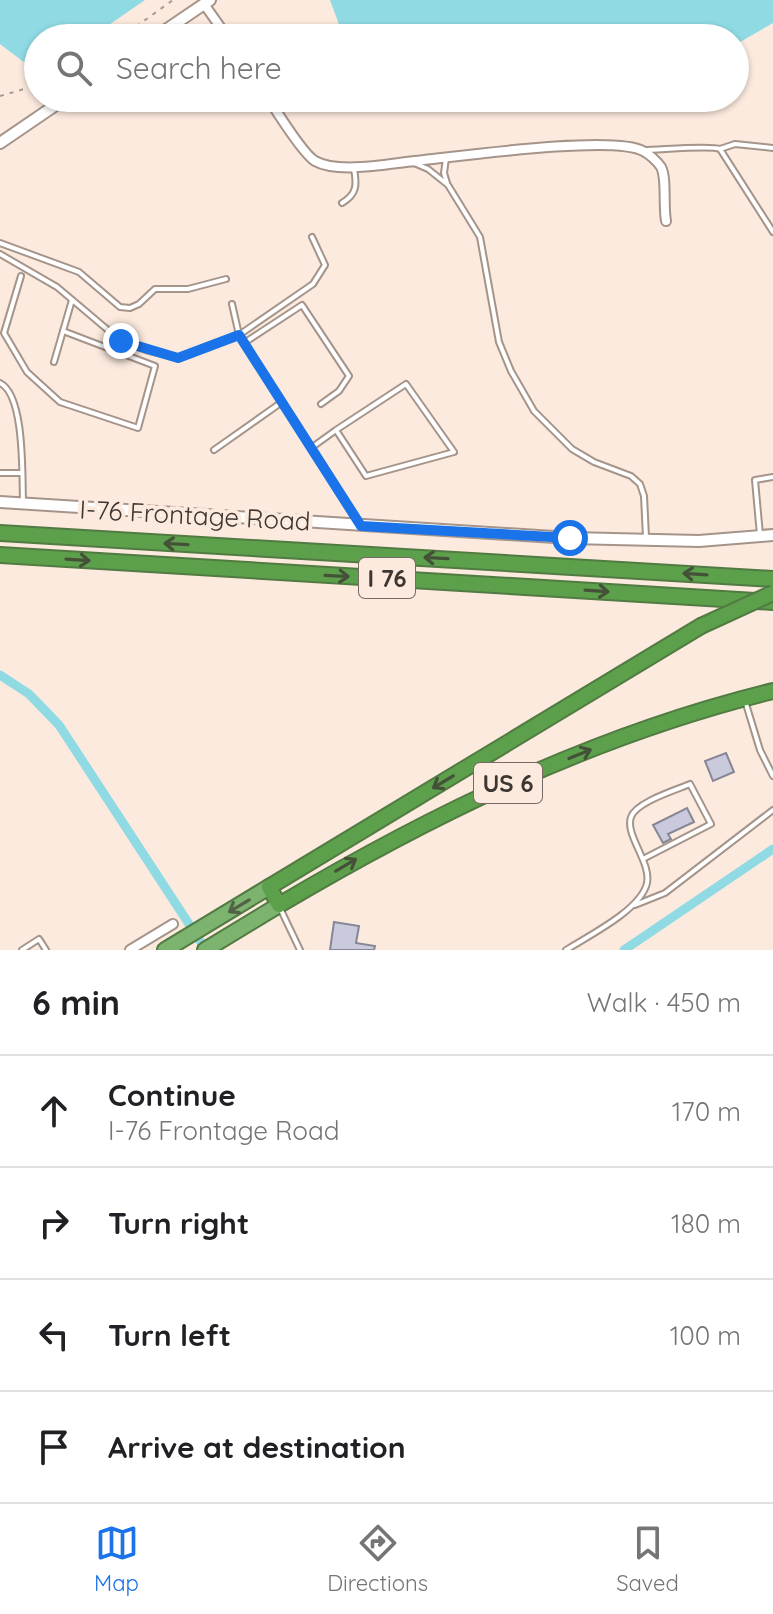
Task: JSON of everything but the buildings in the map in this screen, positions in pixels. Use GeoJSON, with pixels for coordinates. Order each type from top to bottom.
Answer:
{"type":"FeatureCollection","features":[{"type":"Feature","properties":{"kind":"highway","name":"I 76"},"geometry":{"type":"LineString","coordinates":[[0,533],[773,579]]}},
{"type":"Feature","properties":{"kind":"highway","name":"I 76"},"geometry":{"type":"LineString","coordinates":[[0,555],[773,602]]}},
{"type":"Feature","properties":{"kind":"highway","name":"US 6"},"geometry":{"type":"LineString","coordinates":[[165,950],[701,626],[773,593]]}},
{"type":"Feature","properties":{"kind":"highway","name":"US 6"},"geometry":{"type":"LineString","coordinates":[[205,950],[365,854],[506,784],[678,718],[773,691]]}},
{"type":"Feature","properties":{"kind":"highway"},"geometry":{"type":"LineString","coordinates":[[269,887],[279,905]]}},
{"type":"Feature","properties":{"kind":"street"},"geometry":{"type":"LineString","coordinates":[[175,24],[207,2],[220,24]]}},
{"type":"Feature","properties":{"kind":"street"},"geometry":{"type":"LineString","coordinates":[[0,143],[45,112]]}},
{"type":"Feature","properties":{"kind":"street"},"geometry":{"type":"LineString","coordinates":[[278,112],[309,157],[325,165],[411,162],[567,147],[613,145],[641,150],[659,164],[665,177],[663,196],[666,221]]}},
{"type":"Feature","properties":{"kind":"street","name":"I-76 Frontage Road"},"geometry":{"type":"LineString","coordinates":[[0,502],[570,538],[699,541],[773,535]]}},
{"type":"Feature","properties":{"kind":"street"},"geometry":{"type":"LineString","coordinates":[[130,950],[173,924]]}},
{"type":"Feature","properties":{"kind":"lane"},"geometry":{"type":"LineString","coordinates":[[720,149],[735,144],[773,148]]}},
{"type":"Feature","properties":{"kind":"lane"},"geometry":{"type":"LineString","coordinates":[[641,150],[713,146],[720,149],[773,232]]}},
{"type":"Feature","properties":{"kind":"lane"},"geometry":{"type":"LineString","coordinates":[[446,158],[444,173],[448,185],[480,237],[499,342],[511,371],[534,411],[572,449],[594,462],[631,476],[640,484],[644,496],[646,540]]}},
{"type":"Feature","properties":{"kind":"lane"},"geometry":{"type":"LineString","coordinates":[[411,162],[428,169],[448,185]]}},
{"type":"Feature","properties":{"kind":"lane"},"geometry":{"type":"LineString","coordinates":[[342,203],[354,194],[357,184],[353,166]]}},
{"type":"Feature","properties":{"kind":"lane"},"geometry":{"type":"LineString","coordinates":[[0,254],[57,287],[121,341],[178,358],[239,335],[313,284],[325,265],[312,237]]}},
{"type":"Feature","properties":{"kind":"lane"},"geometry":{"type":"LineString","coordinates":[[0,243],[79,272],[120,307],[130,308],[139,304],[155,289],[188,289],[226,279]]}},
{"type":"Feature","properties":{"kind":"lane"},"geometry":{"type":"LineString","coordinates":[[21,276],[4,333],[27,372],[60,402],[138,428],[159,353]]}},
{"type":"Feature","properties":{"kind":"lane"},"geometry":{"type":"LineString","coordinates":[[54,362],[72,300]]}},
{"type":"Feature","properties":{"kind":"lane"},"geometry":{"type":"LineString","coordinates":[[232,304],[239,335],[361,526]]}},
{"type":"Feature","properties":{"kind":"lane"},"geometry":{"type":"LineString","coordinates":[[244,343],[302,305],[349,376],[339,391],[321,404]]}},
{"type":"Feature","properties":{"kind":"lane"},"geometry":{"type":"LineString","coordinates":[[63,331],[155,366]]}},
{"type":"Feature","properties":{"kind":"lane"},"geometry":{"type":"LineString","coordinates":[[0,383],[6,386],[17,409],[23,504]]}},
{"type":"Feature","properties":{"kind":"lane"},"geometry":{"type":"LineString","coordinates":[[311,448],[336,430],[406,384],[454,452],[366,476],[336,430]]}},
{"type":"Feature","properties":{"kind":"lane"},"geometry":{"type":"LineString","coordinates":[[214,450],[282,402]]}},
{"type":"Feature","properties":{"kind":"lane"},"geometry":{"type":"LineString","coordinates":[[0,473],[22,473]]}},
{"type":"Feature","properties":{"kind":"lane"},"geometry":{"type":"LineString","coordinates":[[761,537],[755,480],[773,477]]}},
{"type":"Feature","properties":{"kind":"lane"},"geometry":{"type":"LineString","coordinates":[[744,699],[760,750],[773,776]]}},
{"type":"Feature","properties":{"kind":"lane"},"geometry":{"type":"LineString","coordinates":[[632,906],[647,883],[643,859],[631,829],[631,818],[645,803],[690,784],[711,824],[643,859]]}},
{"type":"Feature","properties":{"kind":"lane"},"geometry":{"type":"LineString","coordinates":[[566,950],[632,906],[665,893],[773,810]]}},
{"type":"Feature","properties":{"kind":"lane"},"geometry":{"type":"LineString","coordinates":[[279,905],[300,950]]}},
{"type":"Feature","properties":{"kind":"lane"},"geometry":{"type":"LineString","coordinates":[[22,950],[39,939],[46,950]]}},
{"type":"Feature","properties":{"kind":"path"},"geometry":{"type":"LineString","coordinates":[[140,24],[173,0]]}},
{"type":"Feature","properties":{"kind":"path"},"geometry":{"type":"LineString","coordinates":[[0,96],[24,89]]}},
{"type":"Feature","properties":{"kind":"water"},"geometry":{"type":"Polygon","coordinates":[[[0,0],[145,0],[110,24],[24,24],[24,62],[0,44],[0,0]]]}},
{"type":"Feature","properties":{"kind":"water"},"geometry":{"type":"Polygon","coordinates":[[[330,0],[773,0],[773,23],[749,37],[749,24],[339,24],[330,0]]]}},
{"type":"Feature","properties":{"kind":"waterway"},"geometry":{"type":"LineString","coordinates":[[0,675],[29,694],[59,725],[206,950]]}},
{"type":"Feature","properties":{"kind":"waterway"},"geometry":{"type":"LineString","coordinates":[[624,950],[773,849]]}},
{"type":"Feature","properties":{"kind":"route"},"geometry":{"type":"LineString","coordinates":[[121,341],[178,358],[239,335],[361,526],[570,538]]}}]}
